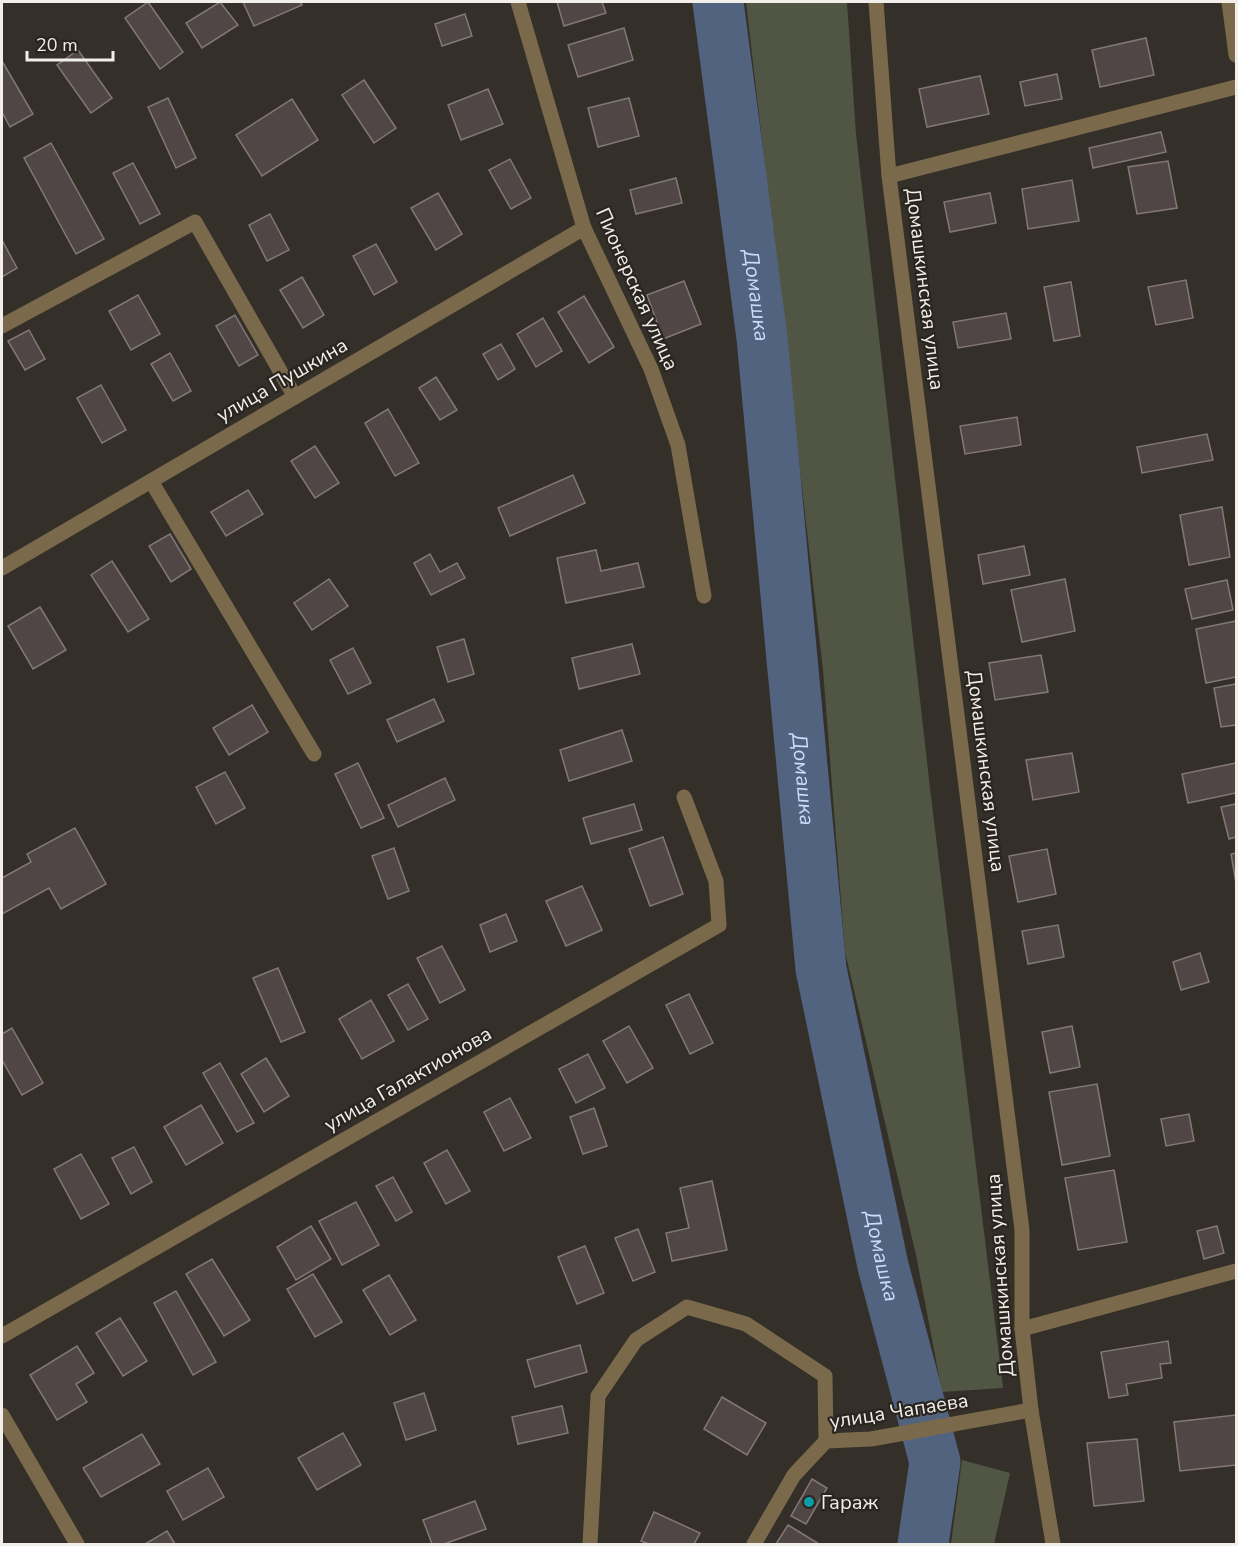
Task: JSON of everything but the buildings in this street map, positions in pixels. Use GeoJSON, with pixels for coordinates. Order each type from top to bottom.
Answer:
{"type":"FeatureCollection","features":[{"type":"Feature","properties":{"kind":"street","name":"Пионерская улица"},"geometry":{"type":"LineString","coordinates":[[518,2],[584,228],[651,369],[678,445],[704,596]]}},
{"type":"Feature","properties":{"kind":"street","name":"Домашкинская улица"},"geometry":{"type":"LineString","coordinates":[[876,2],[890,176],[1022,1230],[1022,1329],[1031,1410],[1053,1545]]}},
{"type":"Feature","properties":{"kind":"street"},"geometry":{"type":"LineString","coordinates":[[1229,2],[1236,55]]}},
{"type":"Feature","properties":{"kind":"street"},"geometry":{"type":"LineString","coordinates":[[890,176],[1236,87]]}},
{"type":"Feature","properties":{"kind":"street"},"geometry":{"type":"LineString","coordinates":[[2,326],[195,222],[295,397]]}},
{"type":"Feature","properties":{"kind":"street","name":"улица Пушкина"},"geometry":{"type":"LineString","coordinates":[[2,568],[584,228]]}},
{"type":"Feature","properties":{"kind":"street"},"geometry":{"type":"LineString","coordinates":[[151,481],[314,754]]}},
{"type":"Feature","properties":{"kind":"street","name":"улица Галактионова"},"geometry":{"type":"LineString","coordinates":[[2,1336],[719,925],[716,881],[684,797]]}},
{"type":"Feature","properties":{"kind":"street"},"geometry":{"type":"LineString","coordinates":[[1022,1329],[1236,1271]]}},
{"type":"Feature","properties":{"kind":"street"},"geometry":{"type":"LineString","coordinates":[[590,1545],[597,1396],[636,1340],[687,1308],[746,1324],[825,1376],[826,1441]]}},
{"type":"Feature","properties":{"kind":"street","name":"улица Чапаева"},"geometry":{"type":"LineString","coordinates":[[754,1545],[794,1475],[826,1441],[871,1439],[1031,1410]]}},
{"type":"Feature","properties":{"kind":"street"},"geometry":{"type":"LineString","coordinates":[[2,1415],[77,1545]]}},
{"type":"Feature","properties":{"kind":"green space"},"geometry":{"type":"Polygon","coordinates":[[[746,2],[847,2],[856,134],[930,788],[1003,1388],[942,1392],[916,1255],[845,952],[823,670],[746,2]]]}},
{"type":"Feature","properties":{"kind":"green space"},"geometry":{"type":"Polygon","coordinates":[[[962,1460],[1010,1473],[994,1544],[951,1544],[962,1460]]]}},
{"type":"Feature","properties":{"kind":"waterway","name":"Домашка"},"geometry":{"type":"LineString","coordinates":[[718,2],[762,338],[821,969],[883,1266],[935,1462],[923,1544]]}},
{"type":"Feature","properties":{"kind":"place","name":"Гараж"},"geometry":{"type":"Point","coordinates":[809,1502]}}]}
